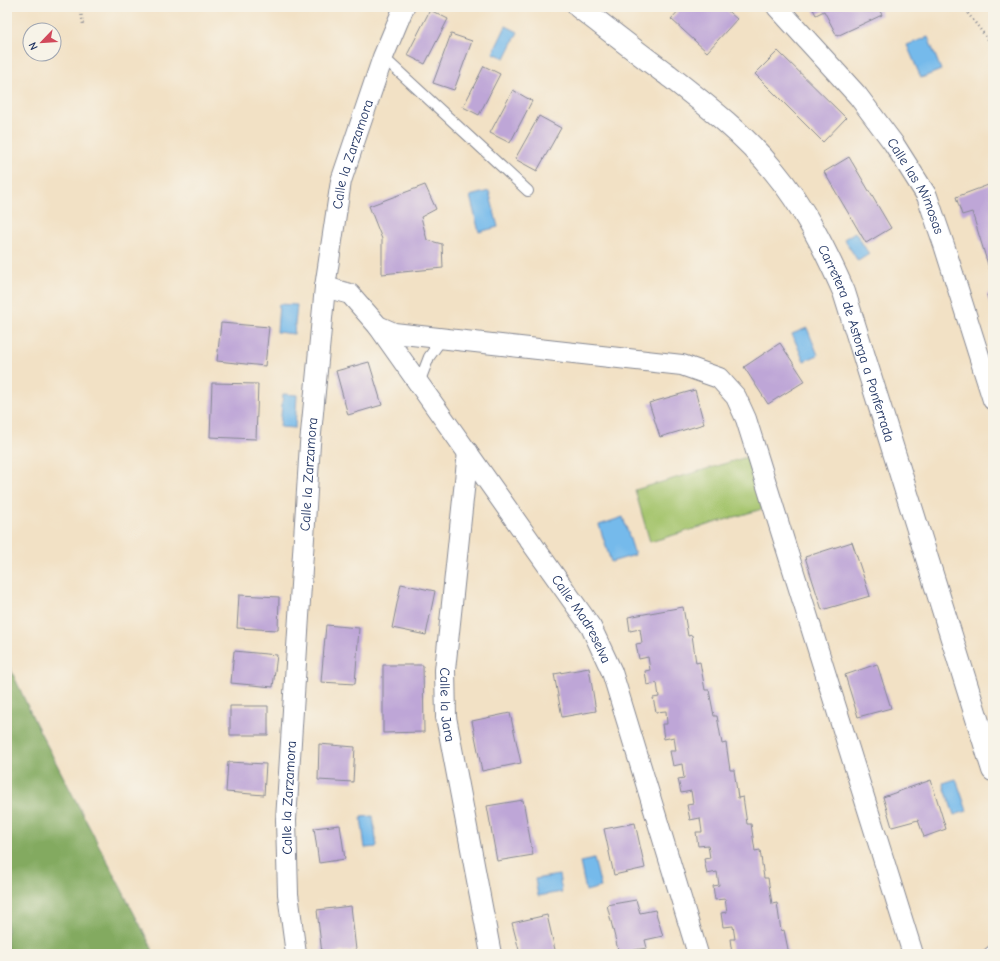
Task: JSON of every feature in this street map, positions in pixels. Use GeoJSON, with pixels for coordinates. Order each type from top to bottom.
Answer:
{"type":"FeatureCollection","features":[{"type":"Feature","properties":{"kind":"main road","name":"Carretera de Astorga a Ponferrada"},"geometry":{"type":"LineString","coordinates":[[579,7],[700,100],[743,138],[774,171],[804,214],[827,253],[844,292],[993,770]]}},
{"type":"Feature","properties":{"kind":"street","name":"Calle la Zarzamora"},"geometry":{"type":"LineString","coordinates":[[296,954],[288,894],[286,820],[310,444],[325,287],[341,181],[383,57],[404,7]]}},
{"type":"Feature","properties":{"kind":"street","name":"Calle las Mimosas"},"geometry":{"type":"LineString","coordinates":[[777,7],[858,96],[894,144],[927,196],[993,400]]}},
{"type":"Feature","properties":{"kind":"street","name":"Calle Madreselva"},"geometry":{"type":"LineString","coordinates":[[325,287],[350,294],[378,326],[591,627],[612,672],[698,954]]}},
{"type":"Feature","properties":{"kind":"street"},"geometry":{"type":"LineString","coordinates":[[378,326],[394,333],[682,365],[718,378],[736,397],[746,419],[913,954]]}},
{"type":"Feature","properties":{"kind":"street","name":"Calle la Jara"},"geometry":{"type":"LineString","coordinates":[[468,452],[445,670],[446,718],[491,954]]}},
{"type":"Feature","properties":{"kind":"lane"},"geometry":{"type":"LineString","coordinates":[[383,57],[528,192]]}},
{"type":"Feature","properties":{"kind":"lane"},"geometry":{"type":"LineString","coordinates":[[419,383],[429,357],[442,339]]}},
{"type":"Feature","properties":{"kind":"lane"},"geometry":{"type":"LineString","coordinates":[[988,954],[993,950]]}},
{"type":"Feature","properties":{"kind":"path"},"geometry":{"type":"LineString","coordinates":[[80,7],[83,24]]}},
{"type":"Feature","properties":{"kind":"path"},"geometry":{"type":"LineString","coordinates":[[963,7],[993,46]]}},
{"type":"Feature","properties":{"kind":"path"},"geometry":{"type":"LineString","coordinates":[[989,7],[993,9]]}},
{"type":"Feature","properties":{"kind":"green space"},"geometry":{"type":"Polygon","coordinates":[[[747,457],[762,509],[650,542],[635,490],[747,457]]]}},
{"type":"Feature","properties":{"kind":"green space"},"geometry":{"type":"Polygon","coordinates":[[[7,661],[35,722],[152,948],[152,954],[7,954],[7,661]]]}},
{"type":"Feature","properties":{"kind":"water"},"geometry":{"type":"Polygon","coordinates":[[[506,26],[518,32],[505,58],[493,53],[506,26]]]}},
{"type":"Feature","properties":{"kind":"water"},"geometry":{"type":"Polygon","coordinates":[[[928,37],[941,70],[921,78],[907,45],[928,37]]]}},
{"type":"Feature","properties":{"kind":"water"},"geometry":{"type":"Polygon","coordinates":[[[489,191],[498,227],[479,232],[470,196],[489,191]]]}},
{"type":"Feature","properties":{"kind":"water"},"geometry":{"type":"Polygon","coordinates":[[[855,232],[869,254],[858,261],[844,239],[855,232]]]}},
{"type":"Feature","properties":{"kind":"water"},"geometry":{"type":"Polygon","coordinates":[[[279,304],[297,305],[294,334],[277,332],[279,304]]]}},
{"type":"Feature","properties":{"kind":"water"},"geometry":{"type":"Polygon","coordinates":[[[807,328],[818,355],[804,361],[792,334],[807,328]]]}},
{"type":"Feature","properties":{"kind":"water"},"geometry":{"type":"Polygon","coordinates":[[[283,394],[297,395],[295,428],[280,427],[283,394]]]}},
{"type":"Feature","properties":{"kind":"water"},"geometry":{"type":"Polygon","coordinates":[[[623,517],[635,555],[611,562],[599,525],[623,517]]]}},
{"type":"Feature","properties":{"kind":"water"},"geometry":{"type":"Polygon","coordinates":[[[956,779],[967,811],[954,815],[943,783],[956,779]]]}},
{"type":"Feature","properties":{"kind":"water"},"geometry":{"type":"Polygon","coordinates":[[[373,816],[377,847],[365,848],[361,817],[373,816]]]}},
{"type":"Feature","properties":{"kind":"water"},"geometry":{"type":"Polygon","coordinates":[[[594,859],[601,887],[586,891],[580,862],[594,859]]]}},
{"type":"Feature","properties":{"kind":"water"},"geometry":{"type":"Polygon","coordinates":[[[559,875],[562,892],[538,896],[535,879],[559,875]]]}},
{"type":"Feature","properties":{"kind":"building"},"geometry":{"type":"Polygon","coordinates":[[[682,7],[723,7],[737,19],[707,52],[671,19],[682,7]]]}},
{"type":"Feature","properties":{"kind":"building"},"geometry":{"type":"Polygon","coordinates":[[[812,7],[878,7],[882,15],[837,36],[824,11],[816,15],[812,7]]]}},
{"type":"Feature","properties":{"kind":"building"},"geometry":{"type":"Polygon","coordinates":[[[430,10],[448,19],[425,64],[407,55],[430,10]]]}},
{"type":"Feature","properties":{"kind":"building"},"geometry":{"type":"Polygon","coordinates":[[[451,34],[472,41],[454,90],[433,83],[451,34]]]}},
{"type":"Feature","properties":{"kind":"building"},"geometry":{"type":"Polygon","coordinates":[[[778,51],[846,118],[823,142],[755,74],[778,51]]]}},
{"type":"Feature","properties":{"kind":"building"},"geometry":{"type":"Polygon","coordinates":[[[484,66],[500,74],[479,115],[463,107],[484,66]]]}},
{"type":"Feature","properties":{"kind":"building"},"geometry":{"type":"Polygon","coordinates":[[[513,90],[532,101],[510,143],[490,133],[513,90]]]}},
{"type":"Feature","properties":{"kind":"building"},"geometry":{"type":"Polygon","coordinates":[[[539,116],[561,128],[537,171],[515,159],[539,116]]]}},
{"type":"Feature","properties":{"kind":"building"},"geometry":{"type":"Polygon","coordinates":[[[849,157],[891,228],[866,243],[824,172],[849,157]]]}},
{"type":"Feature","properties":{"kind":"building"},"geometry":{"type":"Polygon","coordinates":[[[991,184],[993,188],[993,281],[972,212],[962,215],[956,197],[991,184]]]}},
{"type":"Feature","properties":{"kind":"building"},"geometry":{"type":"Polygon","coordinates":[[[425,185],[436,209],[421,217],[427,240],[442,244],[443,268],[382,274],[382,239],[369,206],[425,185]]]}},
{"type":"Feature","properties":{"kind":"building"},"geometry":{"type":"Polygon","coordinates":[[[993,289],[993,315],[987,295],[993,289]]]}},
{"type":"Feature","properties":{"kind":"building"},"geometry":{"type":"Polygon","coordinates":[[[221,323],[269,327],[265,366],[217,361],[221,323]]]}},
{"type":"Feature","properties":{"kind":"building"},"geometry":{"type":"Polygon","coordinates":[[[780,343],[805,381],[768,404],[744,367],[780,343]]]}},
{"type":"Feature","properties":{"kind":"building"},"geometry":{"type":"Polygon","coordinates":[[[369,362],[382,405],[348,415],[336,371],[369,362]]]}},
{"type":"Feature","properties":{"kind":"building"},"geometry":{"type":"Polygon","coordinates":[[[212,383],[258,384],[256,439],[210,437],[212,383]]]}},
{"type":"Feature","properties":{"kind":"building"},"geometry":{"type":"Polygon","coordinates":[[[695,390],[704,424],[660,437],[649,403],[695,390]]]}},
{"type":"Feature","properties":{"kind":"building"},"geometry":{"type":"Polygon","coordinates":[[[852,542],[870,596],[822,610],[805,557],[852,542]]]}},
{"type":"Feature","properties":{"kind":"building"},"geometry":{"type":"Polygon","coordinates":[[[401,584],[435,591],[426,635],[392,628],[401,584]]]}},
{"type":"Feature","properties":{"kind":"building"},"geometry":{"type":"Polygon","coordinates":[[[239,595],[279,597],[278,630],[237,628],[239,595]]]}},
{"type":"Feature","properties":{"kind":"building"},"geometry":{"type":"Polygon","coordinates":[[[683,607],[688,636],[692,635],[696,663],[700,662],[705,690],[709,690],[714,716],[717,716],[722,744],[726,743],[730,770],[734,770],[738,798],[743,797],[747,824],[751,824],[755,851],[760,850],[764,878],[768,878],[772,904],[777,903],[781,931],[784,930],[789,954],[742,954],[742,952],[732,954],[730,939],[735,939],[733,926],[723,927],[721,913],[727,912],[725,899],[715,900],[713,886],[719,885],[717,872],[707,874],[704,859],[710,858],[708,845],[698,846],[696,832],[702,832],[700,818],[690,820],[687,805],[693,804],[691,791],[681,793],[678,779],[684,778],[682,764],[673,766],[670,751],[676,751],[674,737],[664,739],[662,724],[667,724],[666,711],[656,712],[653,698],[659,697],[657,683],[647,685],[645,671],[650,670],[648,657],[639,659],[636,644],[642,643],[640,629],[630,631],[628,617],[683,607]]]}},
{"type":"Feature","properties":{"kind":"building"},"geometry":{"type":"Polygon","coordinates":[[[326,625],[359,628],[355,684],[321,682],[326,625]]]}},
{"type":"Feature","properties":{"kind":"building"},"geometry":{"type":"Polygon","coordinates":[[[234,651],[277,655],[273,687],[231,683],[234,651]]]}},
{"type":"Feature","properties":{"kind":"building"},"geometry":{"type":"Polygon","coordinates":[[[877,664],[891,708],[858,717],[845,675],[877,664]]]}},
{"type":"Feature","properties":{"kind":"building"},"geometry":{"type":"Polygon","coordinates":[[[383,665],[423,665],[424,732],[383,733],[383,665]]]}},
{"type":"Feature","properties":{"kind":"building"},"geometry":{"type":"Polygon","coordinates":[[[589,668],[596,711],[562,717],[554,674],[589,668]]]}},
{"type":"Feature","properties":{"kind":"building"},"geometry":{"type":"Polygon","coordinates":[[[230,706],[268,706],[268,735],[230,735],[230,706]]]}},
{"type":"Feature","properties":{"kind":"building"},"geometry":{"type":"Polygon","coordinates":[[[510,713],[521,763],[482,771],[472,721],[510,713]]]}},
{"type":"Feature","properties":{"kind":"building"},"geometry":{"type":"Polygon","coordinates":[[[319,744],[355,747],[353,782],[318,780],[319,744]]]}},
{"type":"Feature","properties":{"kind":"building"},"geometry":{"type":"Polygon","coordinates":[[[228,762],[266,764],[264,795],[226,792],[228,762]]]}},
{"type":"Feature","properties":{"kind":"building"},"geometry":{"type":"Polygon","coordinates":[[[931,780],[946,829],[924,837],[918,820],[892,827],[883,797],[931,780]]]}},
{"type":"Feature","properties":{"kind":"building"},"geometry":{"type":"Polygon","coordinates":[[[523,800],[533,855],[497,861],[487,806],[523,800]]]}},
{"type":"Feature","properties":{"kind":"building"},"geometry":{"type":"Polygon","coordinates":[[[635,823],[645,868],[614,875],[604,829],[635,823]]]}},
{"type":"Feature","properties":{"kind":"building"},"geometry":{"type":"Polygon","coordinates":[[[340,825],[345,859],[319,863],[314,828],[340,825]]]}},
{"type":"Feature","properties":{"kind":"building"},"geometry":{"type":"Polygon","coordinates":[[[636,900],[640,913],[655,910],[663,936],[645,940],[647,948],[634,950],[635,954],[619,954],[607,905],[636,900]]]}},
{"type":"Feature","properties":{"kind":"building"},"geometry":{"type":"Polygon","coordinates":[[[351,906],[356,950],[322,954],[317,910],[351,906]]]}},
{"type":"Feature","properties":{"kind":"building"},"geometry":{"type":"Polygon","coordinates":[[[547,915],[556,954],[520,954],[512,923],[547,915]]]}}]}
